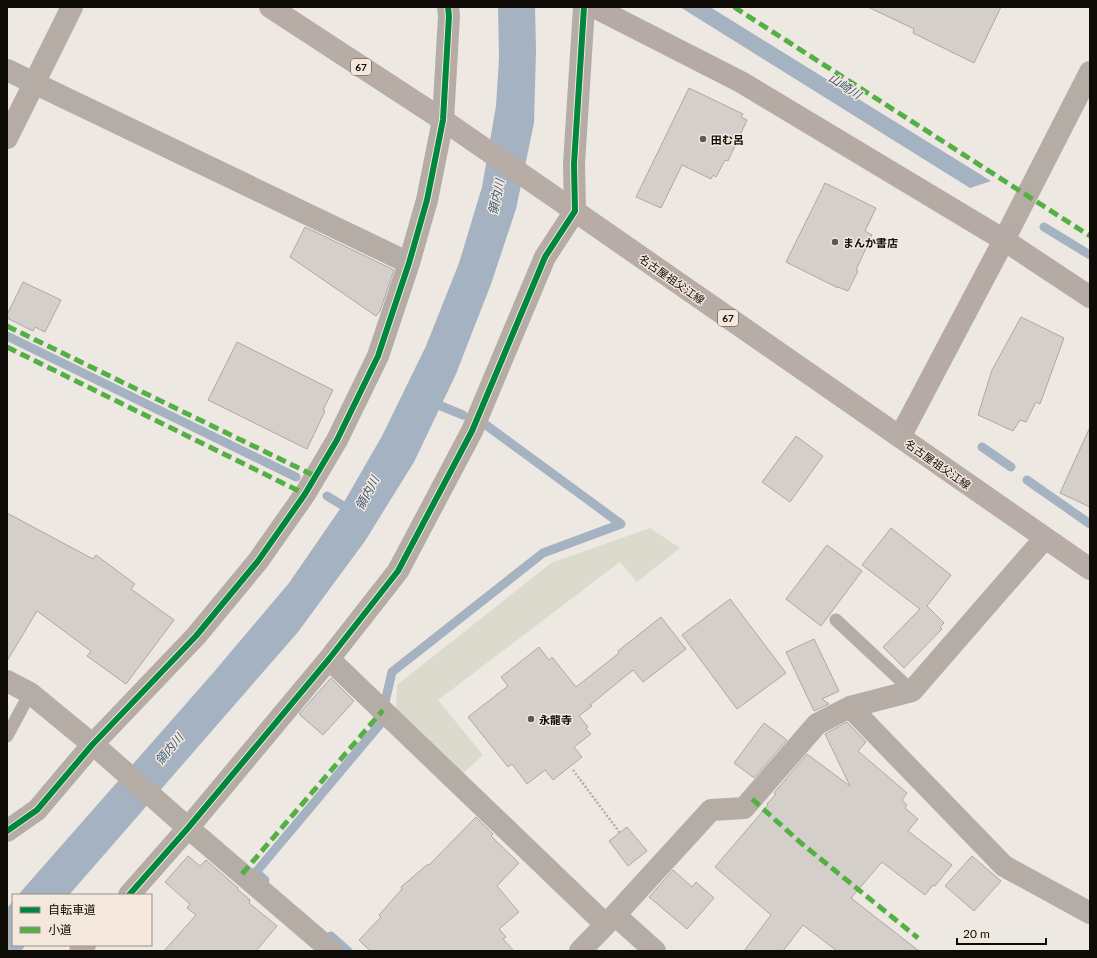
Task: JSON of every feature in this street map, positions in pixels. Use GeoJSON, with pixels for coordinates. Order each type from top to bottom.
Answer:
{"type":"FeatureCollection","features":[{"type":"Feature","properties":{"kind":"main road","name":"名古屋祖父江線"},"geometry":{"type":"LineString","coordinates":[[270,7],[575,211],[1090,569]]}},
{"type":"Feature","properties":{"kind":"street"},"geometry":{"type":"LineString","coordinates":[[7,138],[72,7]]}},
{"type":"Feature","properties":{"kind":"street"},"geometry":{"type":"LineString","coordinates":[[7,831],[37,810],[98,749],[196,636],[258,561],[305,494],[337,440],[378,356],[428,200],[447,124],[448,7]]}},
{"type":"Feature","properties":{"kind":"street"},"geometry":{"type":"LineString","coordinates":[[130,894],[184,824],[329,659],[398,571],[472,431],[545,257],[575,211],[574,164],[584,7]]}},
{"type":"Feature","properties":{"kind":"street"},"geometry":{"type":"LineString","coordinates":[[594,7],[741,82],[1004,240],[1090,297]]}},
{"type":"Feature","properties":{"kind":"street"},"geometry":{"type":"LineString","coordinates":[[7,70],[409,263]]}},
{"type":"Feature","properties":{"kind":"street"},"geometry":{"type":"LineString","coordinates":[[900,437],[1004,240],[1090,72]]}},
{"type":"Feature","properties":{"kind":"street"},"geometry":{"type":"LineString","coordinates":[[580,951],[711,810],[744,808],[817,724],[850,707],[912,691],[1045,538]]}},
{"type":"Feature","properties":{"kind":"street"},"geometry":{"type":"LineString","coordinates":[[329,659],[610,920],[655,951]]}},
{"type":"Feature","properties":{"kind":"street"},"geometry":{"type":"LineString","coordinates":[[7,681],[30,693],[98,749],[332,951]]}},
{"type":"Feature","properties":{"kind":"street"},"geometry":{"type":"LineString","coordinates":[[850,707],[1004,866],[1090,914]]}},
{"type":"Feature","properties":{"kind":"lane"},"geometry":{"type":"LineString","coordinates":[[836,620],[912,691]]}},
{"type":"Feature","properties":{"kind":"lane"},"geometry":{"type":"LineString","coordinates":[[7,736],[30,693]]}},
{"type":"Feature","properties":{"kind":"path"},"geometry":{"type":"LineString","coordinates":[[573,770],[620,833]]}},
{"type":"Feature","properties":{"kind":"shaded area"},"geometry":{"type":"Polygon","coordinates":[[[650,528],[680,548],[637,582],[620,562],[438,700],[483,755],[460,776],[396,715],[397,685],[551,563],[650,528]]]}},
{"type":"Feature","properties":{"kind":"water","name":"領内川"},"geometry":{"type":"Polygon","coordinates":[[[498,7],[535,7],[536,50],[534,123],[516,209],[491,284],[456,374],[414,462],[365,541],[298,632],[70,894],[19,894],[213,673],[289,583],[340,509],[382,436],[426,346],[459,263],[482,187],[496,106],[499,58],[498,7]]]}},
{"type":"Feature","properties":{"kind":"water"},"geometry":{"type":"Polygon","coordinates":[[[680,7],[710,7],[991,181],[970,188],[680,7]]]}},
{"type":"Feature","properties":{"kind":"water"},"geometry":{"type":"Polygon","coordinates":[[[12,902],[12,946],[25,946],[21,951],[7,951],[7,908],[12,902]]]}},
{"type":"Feature","properties":{"kind":"building"},"geometry":{"type":"Polygon","coordinates":[[[868,7],[1001,7],[974,63],[913,33],[914,29],[868,7]]]}},
{"type":"Feature","properties":{"kind":"building"},"geometry":{"type":"Polygon","coordinates":[[[689,88],[743,114],[741,117],[747,120],[728,161],[725,160],[716,177],[713,175],[711,179],[682,165],[661,208],[636,197],[689,88]]]}},
{"type":"Feature","properties":{"kind":"building"},"geometry":{"type":"Polygon","coordinates":[[[825,183],[876,208],[865,231],[872,235],[856,270],[858,271],[848,291],[838,288],[786,262],[825,183]]]}},
{"type":"Feature","properties":{"kind":"building"},"geometry":{"type":"Polygon","coordinates":[[[305,227],[394,270],[380,311],[376,316],[290,257],[305,227]]]}},
{"type":"Feature","properties":{"kind":"building"},"geometry":{"type":"Polygon","coordinates":[[[23,282],[61,300],[45,332],[35,327],[33,331],[7,318],[7,315],[23,282]]]}},
{"type":"Feature","properties":{"kind":"building"},"geometry":{"type":"Polygon","coordinates":[[[1021,317],[1064,338],[1040,404],[1036,402],[1026,422],[1020,420],[1013,431],[978,415],[992,370],[1021,317]]]}},
{"type":"Feature","properties":{"kind":"building"},"geometry":{"type":"Polygon","coordinates":[[[237,342],[333,390],[307,449],[208,400],[237,342]]]}},
{"type":"Feature","properties":{"kind":"building"},"geometry":{"type":"Polygon","coordinates":[[[1090,427],[1090,507],[1060,493],[1090,427]]]}},
{"type":"Feature","properties":{"kind":"building"},"geometry":{"type":"Polygon","coordinates":[[[796,436],[823,456],[790,502],[762,482],[796,436]]]}},
{"type":"Feature","properties":{"kind":"building"},"geometry":{"type":"Polygon","coordinates":[[[7,513],[93,559],[96,555],[135,584],[131,589],[174,620],[126,684],[87,656],[91,651],[37,611],[7,661],[7,513]]]}},
{"type":"Feature","properties":{"kind":"building"},"geometry":{"type":"Polygon","coordinates":[[[891,528],[951,575],[927,606],[944,623],[940,627],[942,629],[904,668],[883,647],[920,609],[862,565],[891,528]]]}},
{"type":"Feature","properties":{"kind":"building"},"geometry":{"type":"Polygon","coordinates":[[[827,545],[862,571],[821,626],[786,599],[827,545]]]}},
{"type":"Feature","properties":{"kind":"building"},"geometry":{"type":"Polygon","coordinates":[[[730,599],[786,673],[737,709],[682,635],[730,599]]]}},
{"type":"Feature","properties":{"kind":"building"},"geometry":{"type":"Polygon","coordinates":[[[661,617],[686,649],[643,682],[633,670],[590,705],[592,706],[579,716],[588,727],[586,729],[591,734],[574,747],[582,757],[553,780],[545,770],[527,784],[512,764],[508,767],[468,717],[508,686],[501,677],[539,647],[549,660],[552,657],[576,687],[661,617]]]}},
{"type":"Feature","properties":{"kind":"building"},"geometry":{"type":"Polygon","coordinates":[[[814,639],[839,691],[822,699],[829,704],[814,711],[786,652],[814,639]]]}},
{"type":"Feature","properties":{"kind":"building"},"geometry":{"type":"Polygon","coordinates":[[[331,678],[354,701],[323,735],[299,714],[331,678]]]}},
{"type":"Feature","properties":{"kind":"building"},"geometry":{"type":"Polygon","coordinates":[[[847,722],[866,742],[858,751],[907,793],[902,800],[907,805],[905,808],[918,819],[908,831],[952,865],[935,886],[933,885],[925,895],[882,862],[851,898],[919,951],[837,951],[803,925],[783,951],[744,951],[771,915],[715,867],[768,805],[767,804],[776,794],[774,793],[807,754],[850,786],[825,734],[847,722]]]}},
{"type":"Feature","properties":{"kind":"building"},"geometry":{"type":"Polygon","coordinates":[[[764,723],[787,740],[754,778],[734,763],[764,723]]]}},
{"type":"Feature","properties":{"kind":"building"},"geometry":{"type":"Polygon","coordinates":[[[476,817],[493,834],[491,836],[519,863],[497,886],[519,912],[499,929],[506,937],[503,939],[514,951],[370,951],[359,940],[381,917],[379,915],[402,889],[401,887],[428,864],[429,865],[476,817]]]}},
{"type":"Feature","properties":{"kind":"building"},"geometry":{"type":"Polygon","coordinates":[[[627,827],[647,851],[628,866],[609,841],[627,827]]]}},
{"type":"Feature","properties":{"kind":"building"},"geometry":{"type":"Polygon","coordinates":[[[188,856],[200,866],[206,860],[250,900],[249,903],[277,926],[256,951],[164,951],[196,915],[187,908],[190,904],[165,882],[188,856]]]}},
{"type":"Feature","properties":{"kind":"building"},"geometry":{"type":"Polygon","coordinates":[[[972,856],[1001,881],[974,911],[945,886],[972,856]]]}},
{"type":"Feature","properties":{"kind":"building"},"geometry":{"type":"Polygon","coordinates":[[[673,870],[692,887],[696,882],[714,898],[687,929],[649,897],[673,870]]]}},
{"type":"Feature","properties":{"kind":"waterway","name":"山崎川"},"geometry":{"type":"LineString","coordinates":[[1044,227],[1090,255]]}},
{"type":"Feature","properties":{"kind":"waterway"},"geometry":{"type":"LineString","coordinates":[[7,336],[296,477]]}},
{"type":"Feature","properties":{"kind":"waterway"},"geometry":{"type":"LineString","coordinates":[[429,401],[463,415]]}},
{"type":"Feature","properties":{"kind":"waterway"},"geometry":{"type":"LineString","coordinates":[[385,702],[392,672],[543,553],[621,524],[486,425]]}},
{"type":"Feature","properties":{"kind":"waterway"},"geometry":{"type":"LineString","coordinates":[[982,447],[1011,467]]}},
{"type":"Feature","properties":{"kind":"waterway"},"geometry":{"type":"LineString","coordinates":[[1027,480],[1090,524]]}},
{"type":"Feature","properties":{"kind":"waterway","name":"領内川"},"geometry":{"type":"LineString","coordinates":[[327,496],[352,511]]}},
{"type":"Feature","properties":{"kind":"waterway"},"geometry":{"type":"LineString","coordinates":[[265,880],[256,872],[381,723]]}},
{"type":"Feature","properties":{"kind":"waterway"},"geometry":{"type":"LineString","coordinates":[[331,936],[348,951]]}},
{"type":"Feature","properties":{"kind":"marked path"},"geometry":{"type":"LineString","coordinates":[[734,7],[1090,236]]}},
{"type":"Feature","properties":{"kind":"marked path"},"geometry":{"type":"LineString","coordinates":[[7,326],[315,476]]}},
{"type":"Feature","properties":{"kind":"marked path"},"geometry":{"type":"LineString","coordinates":[[7,347],[305,494]]}},
{"type":"Feature","properties":{"kind":"marked path"},"geometry":{"type":"LineString","coordinates":[[242,874],[383,710]]}},
{"type":"Feature","properties":{"kind":"marked path"},"geometry":{"type":"LineString","coordinates":[[752,799],[801,843],[918,938]]}},
{"type":"Feature","properties":{"kind":"cycle path"},"geometry":{"type":"LineString","coordinates":[[7,831],[37,810],[92,745],[196,636],[258,561],[305,494],[337,440],[378,356],[409,263],[427,200],[443,120],[449,16],[448,7]]}},
{"type":"Feature","properties":{"kind":"cycle path"},"geometry":{"type":"LineString","coordinates":[[130,894],[188,828],[329,659],[398,571],[472,431],[545,257],[575,211],[574,164],[584,7]]}},
{"type":"Feature","properties":{"kind":"place","name":"田む呂"},"geometry":{"type":"Point","coordinates":[703,139]}},
{"type":"Feature","properties":{"kind":"place","name":"まんか書店"},"geometry":{"type":"Point","coordinates":[835,242]}},
{"type":"Feature","properties":{"kind":"place","name":"永龍寺"},"geometry":{"type":"Point","coordinates":[531,719]}}]}
